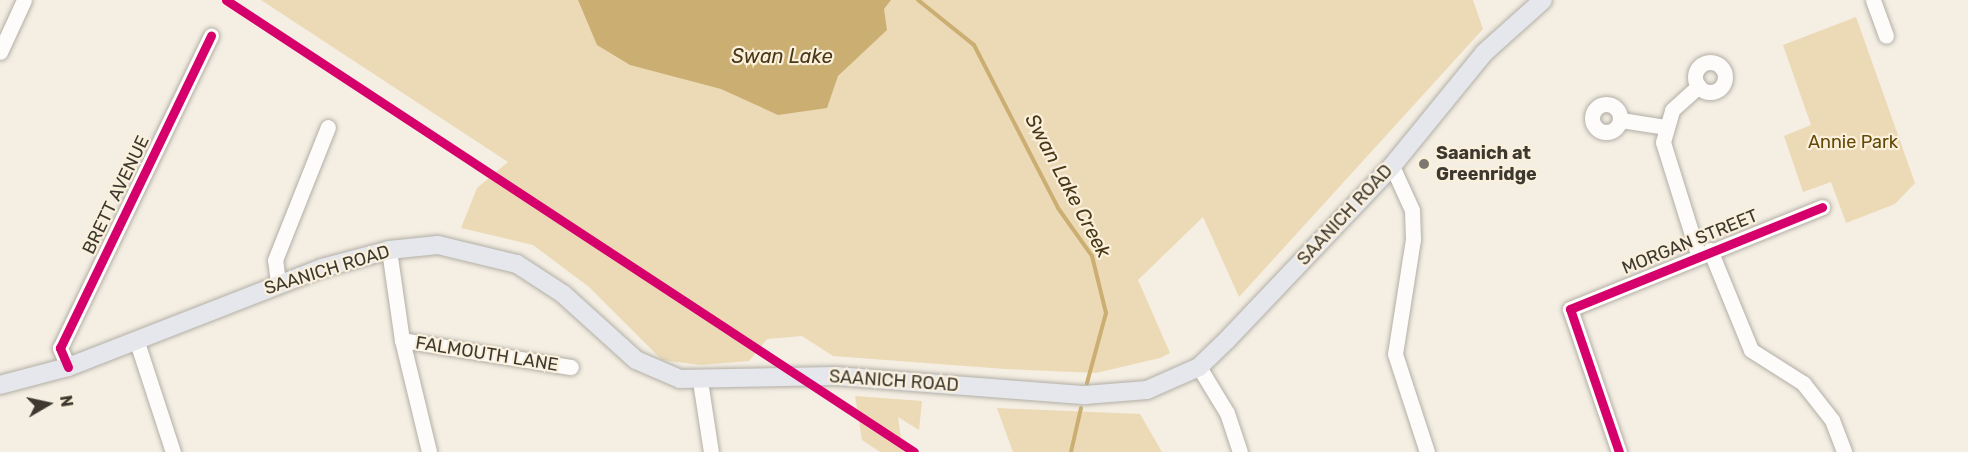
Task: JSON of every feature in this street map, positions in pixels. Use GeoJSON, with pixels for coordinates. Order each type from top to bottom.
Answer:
{"type":"FeatureCollection","features":[{"type":"Feature","properties":{"kind":"main road","name":"SAANICH ROAD"},"geometry":{"type":"LineString","coordinates":[[0,385],[69,367],[278,283],[389,250],[438,245],[517,264],[563,294],[636,360],[663,375],[700,381],[836,376],[1085,395],[1147,390],[1199,367],[1392,166],[1484,53],[1543,0]]}},
{"type":"Feature","properties":{"kind":"street"},"geometry":{"type":"LineString","coordinates":[[0,52],[24,0]]}},
{"type":"Feature","properties":{"kind":"street"},"geometry":{"type":"LineString","coordinates":[[1874,0],[1886,36]]}},
{"type":"Feature","properties":{"kind":"street","name":"BRETT AVENUE"},"geometry":{"type":"LineString","coordinates":[[69,367],[60,348],[211,36]]}},
{"type":"Feature","properties":{"kind":"street"},"geometry":{"type":"LineString","coordinates":[[1699,86],[1672,110],[1666,127],[1667,163],[1704,252],[1750,350],[1803,383],[1832,420],[1844,452]]}},
{"type":"Feature","properties":{"kind":"street"},"geometry":{"type":"LineString","coordinates":[[1621,120],[1666,127]]}},
{"type":"Feature","properties":{"kind":"street"},"geometry":{"type":"LineString","coordinates":[[278,283],[275,260],[328,127]]}},
{"type":"Feature","properties":{"kind":"street"},"geometry":{"type":"LineString","coordinates":[[1392,166],[1412,210],[1413,239],[1395,354],[1427,452]]}},
{"type":"Feature","properties":{"kind":"street","name":"MORGAN STREET"},"geometry":{"type":"LineString","coordinates":[[1619,452],[1570,309],[1704,252],[1822,207]]}},
{"type":"Feature","properties":{"kind":"street"},"geometry":{"type":"LineString","coordinates":[[389,250],[402,340],[429,452]]}},
{"type":"Feature","properties":{"kind":"street"},"geometry":{"type":"LineString","coordinates":[[136,339],[173,452]]}},
{"type":"Feature","properties":{"kind":"street","name":"FALMOUTH LANE"},"geometry":{"type":"LineString","coordinates":[[402,340],[571,367]]}},
{"type":"Feature","properties":{"kind":"street"},"geometry":{"type":"LineString","coordinates":[[1199,367],[1227,413],[1240,452]]}},
{"type":"Feature","properties":{"kind":"street"},"geometry":{"type":"LineString","coordinates":[[700,381],[711,452]]}},
{"type":"Feature","properties":{"kind":"green space"},"geometry":{"type":"Polygon","coordinates":[[[261,0],[1473,0],[1483,29],[1239,297],[1203,217],[1138,280],[1170,353],[1160,358],[1096,373],[1005,369],[833,356],[802,336],[767,339],[749,361],[700,365],[662,360],[589,287],[533,245],[461,228],[477,188],[508,162],[261,0]]]}},
{"type":"Feature","properties":{"kind":"green space","name":"Annie Park"},"geometry":{"type":"Polygon","coordinates":[[[1856,17],[1915,183],[1895,204],[1846,223],[1831,182],[1803,192],[1784,136],[1811,125],[1783,45],[1856,17]]]}},
{"type":"Feature","properties":{"kind":"green space"},"geometry":{"type":"Polygon","coordinates":[[[855,396],[922,401],[919,430],[898,417],[903,452],[880,452],[862,440],[855,396]]]}},
{"type":"Feature","properties":{"kind":"green space"},"geometry":{"type":"Polygon","coordinates":[[[997,408],[1140,414],[1162,452],[1013,452],[997,408]]]}},
{"type":"Feature","properties":{"kind":"water","name":"Swan Lake"},"geometry":{"type":"Polygon","coordinates":[[[578,0],[891,0],[884,9],[887,30],[838,76],[827,108],[778,115],[721,89],[630,65],[597,45],[578,0]]]}},
{"type":"Feature","properties":{"kind":"waterway","name":"Swan Lake Creek"},"geometry":{"type":"LineString","coordinates":[[918,0],[974,45],[1058,208],[1092,256],[1106,313],[1087,383]]}},
{"type":"Feature","properties":{"kind":"waterway","name":"Swan Lake Creek"},"geometry":{"type":"LineString","coordinates":[[1071,452],[1081,408]]}},
{"type":"Feature","properties":{"kind":"cycle path"},"geometry":{"type":"LineString","coordinates":[[226,0],[914,452]]}},
{"type":"Feature","properties":{"kind":"cycle path"},"geometry":{"type":"LineString","coordinates":[[68,367],[60,348],[211,36]]}},
{"type":"Feature","properties":{"kind":"cycle path"},"geometry":{"type":"LineString","coordinates":[[1619,452],[1570,309],[1822,207]]}},
{"type":"Feature","properties":{"kind":"place","name":"Saanich at Greenridge"},"geometry":{"type":"Point","coordinates":[1424,164]}}]}
